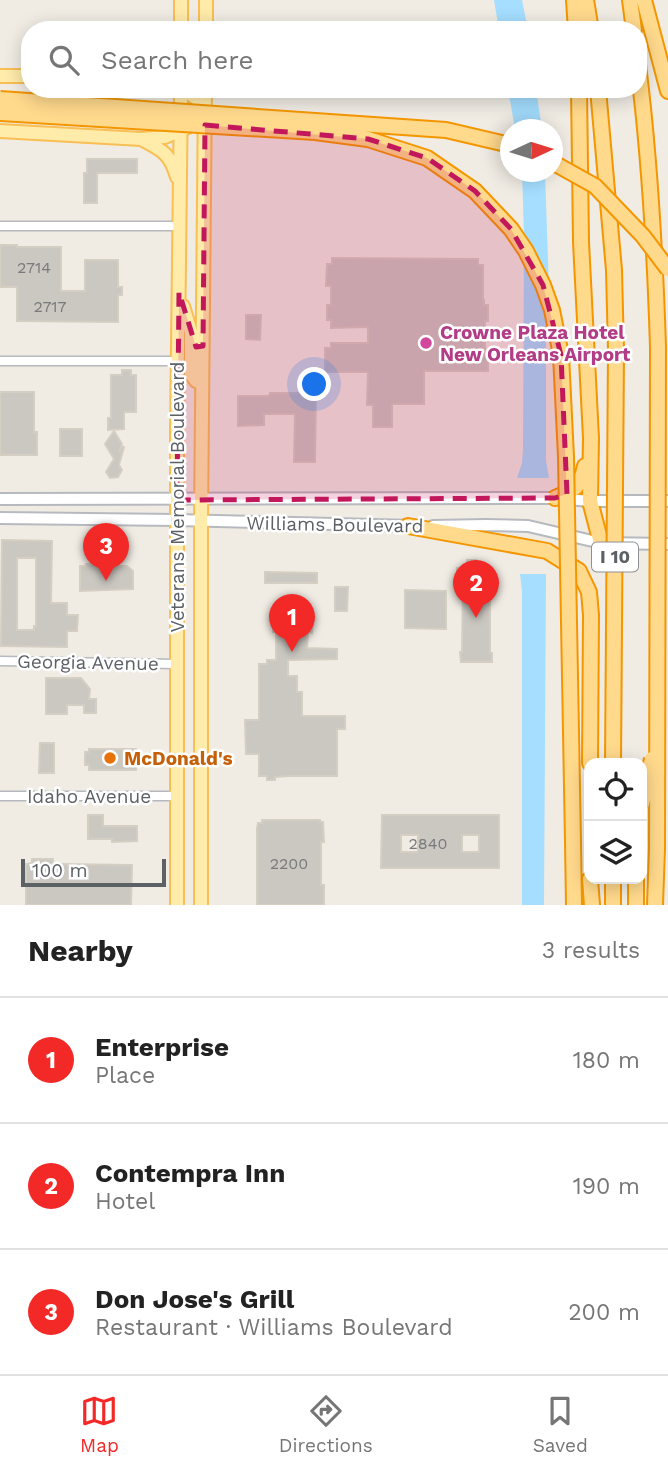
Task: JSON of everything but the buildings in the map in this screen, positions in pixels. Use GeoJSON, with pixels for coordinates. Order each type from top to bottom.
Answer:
{"type":"FeatureCollection","features":[{"type":"Feature","properties":{"kind":"highway"},"geometry":{"type":"LineString","coordinates":[[574,0],[575,21]]}},
{"type":"Feature","properties":{"kind":"highway"},"geometry":{"type":"LineString","coordinates":[[586,0],[590,21]]}},
{"type":"Feature","properties":{"kind":"highway"},"geometry":{"type":"LineString","coordinates":[[630,0],[633,21]]}},
{"type":"Feature","properties":{"kind":"highway"},"geometry":{"type":"LineString","coordinates":[[643,0],[668,91]]}},
{"type":"Feature","properties":{"kind":"highway"},"geometry":{"type":"LineString","coordinates":[[579,98],[581,242],[592,438],[590,501],[601,543]]}},
{"type":"Feature","properties":{"kind":"highway","name":"I 10"},"geometry":{"type":"LineString","coordinates":[[599,98],[614,270],[616,351],[614,758]]}},
{"type":"Feature","properties":{"kind":"highway","name":"I 10"},"geometry":{"type":"LineString","coordinates":[[641,98],[651,194],[658,347],[655,905]]}},
{"type":"Feature","properties":{"kind":"highway"},"geometry":{"type":"LineString","coordinates":[[0,99],[446,130],[500,141]]}},
{"type":"Feature","properties":{"kind":"highway"},"geometry":{"type":"LineString","coordinates":[[0,113],[315,132],[368,139],[427,158],[475,191],[511,229],[531,259],[543,285],[552,310],[561,355],[566,471],[574,905]]}},
{"type":"Feature","properties":{"kind":"highway"},"geometry":{"type":"LineString","coordinates":[[563,168],[595,186],[643,236],[668,269]]}},
{"type":"Feature","properties":{"kind":"highway"},"geometry":{"type":"LineString","coordinates":[[555,498],[574,491],[582,481],[592,438]]}},
{"type":"Feature","properties":{"kind":"highway"},"geometry":{"type":"LineString","coordinates":[[408,526],[547,551],[579,571],[589,592],[591,615],[590,758]]}},
{"type":"Feature","properties":{"kind":"highway"},"geometry":{"type":"LineString","coordinates":[[647,780],[668,719]]}},
{"type":"Feature","properties":{"kind":"highway"},"geometry":{"type":"LineString","coordinates":[[590,884],[592,905]]}},
{"type":"Feature","properties":{"kind":"highway"},"geometry":{"type":"LineString","coordinates":[[613,884],[613,905]]}},
{"type":"Feature","properties":{"kind":"highway"},"geometry":{"type":"LineString","coordinates":[[636,884],[636,905]]}},
{"type":"Feature","properties":{"kind":"main road"},"geometry":{"type":"LineString","coordinates":[[180,21],[181,0]]}},
{"type":"Feature","properties":{"kind":"main road"},"geometry":{"type":"LineString","coordinates":[[206,0],[206,21]]}},
{"type":"Feature","properties":{"kind":"main road"},"geometry":{"type":"LineString","coordinates":[[0,76],[21,76]]}},
{"type":"Feature","properties":{"kind":"main road","name":"Veterans Memorial Boulevard"},"geometry":{"type":"LineString","coordinates":[[177,905],[181,98]]}},
{"type":"Feature","properties":{"kind":"main road"},"geometry":{"type":"LineString","coordinates":[[0,131],[141,139],[165,136],[181,131],[205,112],[194,98]]}},
{"type":"Feature","properties":{"kind":"main road","name":"Veterans Memorial Boulevard"},"geometry":{"type":"LineString","coordinates":[[201,905],[205,98]]}},
{"type":"Feature","properties":{"kind":"main road"},"geometry":{"type":"LineString","coordinates":[[141,139],[160,149],[172,160],[181,188]]}},
{"type":"Feature","properties":{"kind":"main road"},"geometry":{"type":"LineString","coordinates":[[179,292],[191,332],[191,374],[196,381],[202,383]]}},
{"type":"Feature","properties":{"kind":"main road","name":"Williams Boulevard"},"geometry":{"type":"LineString","coordinates":[[0,499],[555,498],[668,501]]}},
{"type":"Feature","properties":{"kind":"main road","name":"Williams Boulevard"},"geometry":{"type":"LineString","coordinates":[[0,518],[528,526],[601,543],[668,544]]}},
{"type":"Feature","properties":{"kind":"main road"},"geometry":{"type":"LineString","coordinates":[[177,692],[190,697],[200,714]]}},
{"type":"Feature","properties":{"kind":"main road"},"geometry":{"type":"LineString","coordinates":[[177,796],[185,838],[185,905]]}},
{"type":"Feature","properties":{"kind":"street"},"geometry":{"type":"LineString","coordinates":[[0,226],[181,226]]}},
{"type":"Feature","properties":{"kind":"street"},"geometry":{"type":"LineString","coordinates":[[0,361],[178,361]]}},
{"type":"Feature","properties":{"kind":"street","name":"Georgia Avenue"},"geometry":{"type":"LineString","coordinates":[[0,661],[177,664]]}},
{"type":"Feature","properties":{"kind":"street","name":"Idaho Avenue"},"geometry":{"type":"LineString","coordinates":[[0,796],[177,796]]}},
{"type":"Feature","properties":{"kind":"highlighted area"},"geometry":{"type":"Polygon","coordinates":[[[205,125],[368,139],[427,158],[475,191],[511,229],[543,285],[561,355],[567,494],[555,498],[177,500],[179,292],[196,347],[203,346],[205,125]]]}},
{"type":"Feature","properties":{"kind":"water"},"geometry":{"type":"Polygon","coordinates":[[[494,0],[522,0],[526,21],[498,21],[494,0]]]}},
{"type":"Feature","properties":{"kind":"water"},"geometry":{"type":"Polygon","coordinates":[[[510,98],[537,98],[540,119],[513,119],[510,98]]]}},
{"type":"Feature","properties":{"kind":"water"},"geometry":{"type":"Polygon","coordinates":[[[522,182],[545,182],[549,289],[546,327],[546,461],[549,478],[517,478],[523,449],[522,182]]]}},
{"type":"Feature","properties":{"kind":"water"},"geometry":{"type":"Polygon","coordinates":[[[520,574],[546,574],[544,905],[522,905],[520,574]]]}},
{"type":"Feature","properties":{"kind":"place","name":"Crowne Plaza Hotel New Orleans Airport"},"geometry":{"type":"Point","coordinates":[426,343]}},
{"type":"Feature","properties":{"kind":"place","name":"Don Jose's Grill"},"geometry":{"type":"Point","coordinates":[106,581]}},
{"type":"Feature","properties":{"kind":"place","name":"Contempra Inn"},"geometry":{"type":"Point","coordinates":[476,618]}},
{"type":"Feature","properties":{"kind":"place","name":"Enterprise"},"geometry":{"type":"Point","coordinates":[292,652]}},
{"type":"Feature","properties":{"kind":"place","name":"McDonald's"},"geometry":{"type":"Point","coordinates":[110,758]}}]}
